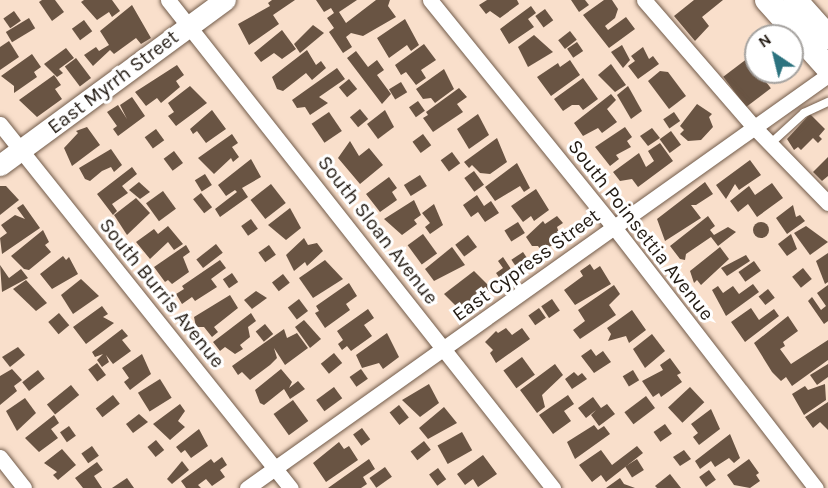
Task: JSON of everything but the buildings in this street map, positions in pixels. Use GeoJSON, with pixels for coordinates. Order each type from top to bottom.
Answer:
{"type":"FeatureCollection","features":[{"type":"Feature","properties":{"kind":"main road"},"geometry":{"type":"LineString","coordinates":[[767,0],[828,68]]}},
{"type":"Feature","properties":{"kind":"main road"},"geometry":{"type":"LineString","coordinates":[[795,0],[828,37]]}},
{"type":"Feature","properties":{"kind":"street","name":"South Sloan Avenue"},"geometry":{"type":"LineString","coordinates":[[168,0],[553,488]]}},
{"type":"Feature","properties":{"kind":"street","name":"East Myrrh Street"},"geometry":{"type":"LineString","coordinates":[[0,165],[225,0]]}},
{"type":"Feature","properties":{"kind":"street","name":"South Poinsettia Avenue"},"geometry":{"type":"LineString","coordinates":[[430,0],[614,227],[816,488]]}},
{"type":"Feature","properties":{"kind":"street"},"geometry":{"type":"LineString","coordinates":[[644,0],[754,127],[828,203]]}},
{"type":"Feature","properties":{"kind":"street","name":"East Cypress Street"},"geometry":{"type":"LineString","coordinates":[[248,488],[828,75]]}},
{"type":"Feature","properties":{"kind":"street","name":"South Burris Avenue"},"geometry":{"type":"LineString","coordinates":[[0,124],[291,488]]}},
{"type":"Feature","properties":{"kind":"street"},"geometry":{"type":"LineString","coordinates":[[0,458],[24,488]]}},
{"type":"Feature","properties":{"kind":"lane"},"geometry":{"type":"LineString","coordinates":[[800,95],[804,113]]}},
{"type":"Feature","properties":{"kind":"lane"},"geometry":{"type":"LineString","coordinates":[[770,144],[804,113],[828,102]]}}]}
